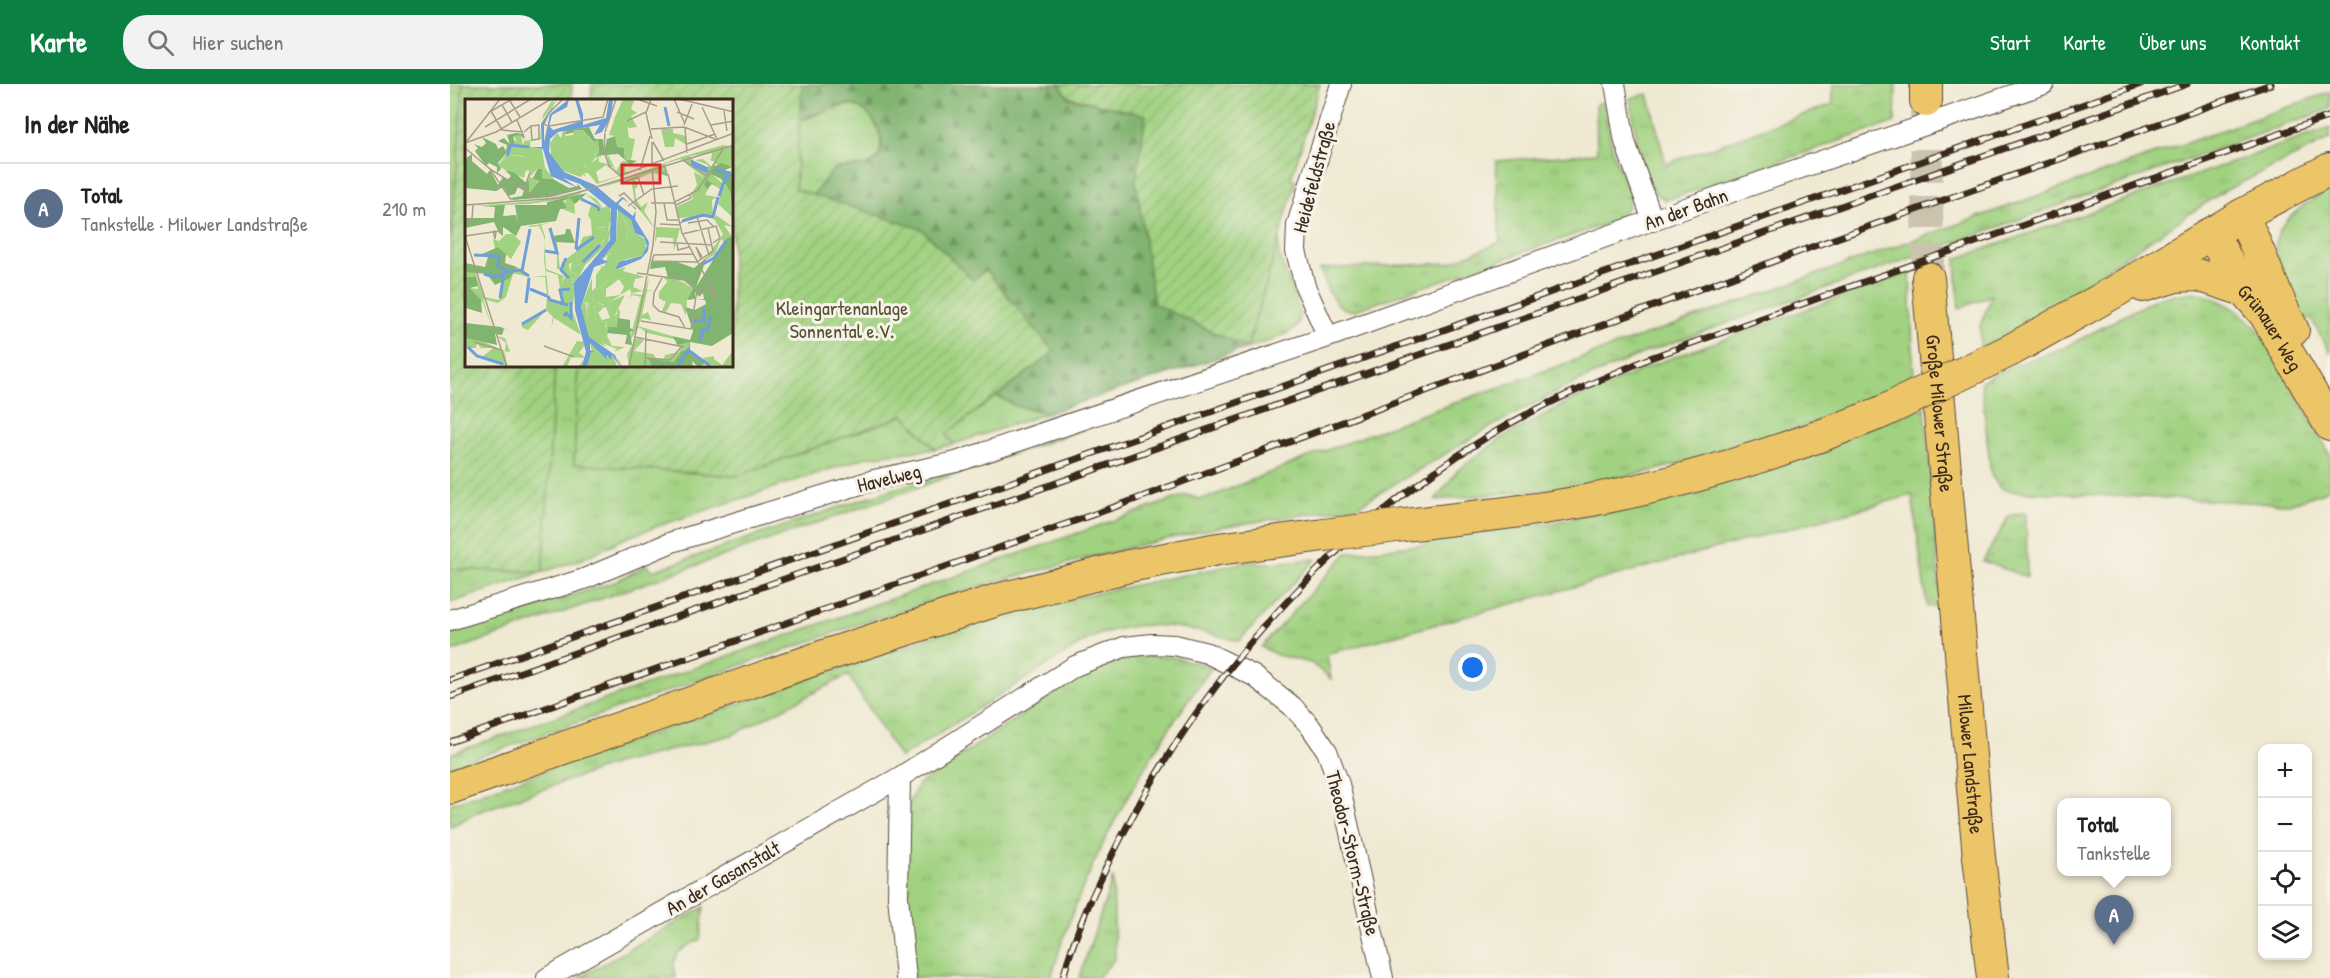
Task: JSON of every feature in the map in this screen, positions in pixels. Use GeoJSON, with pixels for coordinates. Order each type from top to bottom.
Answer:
{"type":"FeatureCollection","features":[{"type":"Feature","properties":{"kind":"main road"},"geometry":{"type":"LineString","coordinates":[[450,788],[824,656],[997,600],[1129,566],[1218,549],[1569,504],[1655,486],[1799,445],[1880,413],[2010,350],[2116,291],[2242,215],[2330,169]]}},
{"type":"Feature","properties":{"kind":"main road","name":"Grünauer Weg"},"geometry":{"type":"LineString","coordinates":[[2242,215],[2259,249],[2280,306],[2308,357],[2330,406]]}},
{"type":"Feature","properties":{"kind":"main road","name":"Grünauer Weg"},"geometry":{"type":"LineString","coordinates":[[2211,233],[2244,290],[2265,314],[2330,425]]}},
{"type":"Feature","properties":{"kind":"main road"},"geometry":{"type":"LineString","coordinates":[[2116,291],[2176,276],[2198,275],[2244,290]]}},
{"type":"Feature","properties":{"kind":"main road","name":"Große Milower Straße"},"geometry":{"type":"LineString","coordinates":[[1928,278],[1952,549]]}},
{"type":"Feature","properties":{"kind":"main road","name":"Milower Landstraße"},"geometry":{"type":"LineString","coordinates":[[1952,549],[1979,857],[1993,978]]}},
{"type":"Feature","properties":{"kind":"street","name":"Heidefeldstraße"},"geometry":{"type":"LineString","coordinates":[[1328,337],[1305,286],[1296,251],[1297,225],[1341,84]]}},
{"type":"Feature","properties":{"kind":"street"},"geometry":{"type":"LineString","coordinates":[[1615,84],[1625,142],[1653,221]]}},
{"type":"Feature","properties":{"kind":"street","name":"An der Bahn"},"geometry":{"type":"LineString","coordinates":[[1328,337],[2044,84]]}},
{"type":"Feature","properties":{"kind":"street","name":"Havelweg"},"geometry":{"type":"LineString","coordinates":[[450,620],[584,579],[672,542],[874,480],[956,462],[1328,337]]}},
{"type":"Feature","properties":{"kind":"street","name":"An der Gasanstalt"},"geometry":{"type":"LineString","coordinates":[[547,978],[900,777],[1075,666],[1124,647],[1152,644],[1175,645],[1207,653],[1231,665]]}},
{"type":"Feature","properties":{"kind":"street","name":"Theodor-Storm-Straße"},"geometry":{"type":"LineString","coordinates":[[1231,665],[1254,676],[1292,706],[1310,726],[1327,751],[1339,784],[1383,978]]}},
{"type":"Feature","properties":{"kind":"street"},"geometry":{"type":"LineString","coordinates":[[900,777],[898,896],[906,978]]}},
{"type":"Feature","properties":{"kind":"green space"},"geometry":{"type":"Polygon","coordinates":[[[450,84],[463,84],[450,260],[450,84]]]}},
{"type":"Feature","properties":{"kind":"green space"},"geometry":{"type":"Polygon","coordinates":[[[463,84],[572,84],[571,99],[465,99],[465,368],[555,368],[543,572],[450,569],[450,260],[463,84]]]}},
{"type":"Feature","properties":{"kind":"green space","name":"Kleingartenanlage Sonnental e.V."},"geometry":{"type":"Polygon","coordinates":[[[592,84],[802,84],[795,189],[921,229],[973,280],[986,270],[1054,352],[946,434],[954,444],[935,449],[904,415],[737,476],[574,464],[578,368],[734,368],[734,99],[591,99],[592,84]]]}},
{"type":"Feature","properties":{"kind":"green space"},"geometry":{"type":"Polygon","coordinates":[[[802,84],[1059,84],[1069,98],[1146,115],[1136,181],[1154,304],[1247,348],[1048,413],[1017,406],[997,396],[1054,352],[985,270],[973,281],[921,229],[813,195],[834,169],[871,163],[880,154],[882,146],[878,129],[873,121],[867,113],[853,105],[833,107],[799,121],[802,84]]]}},
{"type":"Feature","properties":{"kind":"green space"},"geometry":{"type":"Polygon","coordinates":[[[1059,84],[1320,84],[1291,180],[1296,181],[1247,348],[1154,304],[1136,181],[1146,115],[1069,97],[1059,84]]]}},
{"type":"Feature","properties":{"kind":"green space"},"geometry":{"type":"Polygon","coordinates":[[[1833,84],[1896,84],[1895,122],[1666,200],[1657,194],[1650,184],[1640,155],[1630,98],[1648,94],[1666,164],[1833,104],[1833,84]]]}},
{"type":"Feature","properties":{"kind":"green space"},"geometry":{"type":"Polygon","coordinates":[[[2330,92],[2330,109],[1646,352],[1562,389],[1487,429],[1356,507],[1220,527],[994,582],[854,626],[450,767],[450,754],[1186,495],[1200,499],[1210,497],[1404,421],[2330,92]]]}},
{"type":"Feature","properties":{"kind":"green space"},"geometry":{"type":"Polygon","coordinates":[[[1603,102],[1613,152],[1629,194],[1628,206],[1621,215],[1611,222],[1353,311],[1340,306],[1331,296],[1320,269],[1449,263],[1500,242],[1496,161],[1597,153],[1596,104],[1603,102]]]}},
{"type":"Feature","properties":{"kind":"green space"},"geometry":{"type":"Polygon","coordinates":[[[846,105],[863,109],[874,120],[881,144],[878,156],[867,165],[834,169],[813,195],[795,189],[799,121],[846,105]]]}},
{"type":"Feature","properties":{"kind":"green space"},"geometry":{"type":"Polygon","coordinates":[[[2330,128],[2330,139],[2224,191],[2009,334],[1980,348],[1980,326],[1992,295],[1959,309],[1956,259],[2330,128]]]}},
{"type":"Feature","properties":{"kind":"green space"},"geometry":{"type":"Polygon","coordinates":[[[2330,188],[2330,353],[2312,320],[2297,316],[2280,272],[2276,256],[2276,242],[2281,229],[2291,217],[2330,188]]]}},
{"type":"Feature","properties":{"kind":"green space"},"geometry":{"type":"Polygon","coordinates":[[[1281,228],[1279,252],[1297,303],[1298,322],[1295,328],[1285,335],[1247,348],[1281,228]]]}},
{"type":"Feature","properties":{"kind":"green space"},"geometry":{"type":"Polygon","coordinates":[[[1910,272],[1914,381],[1821,420],[1755,444],[1652,471],[1569,487],[1435,500],[1458,470],[1502,438],[1568,402],[1655,364],[1910,272]]]}},
{"type":"Feature","properties":{"kind":"green space"},"geometry":{"type":"Polygon","coordinates":[[[2194,292],[2230,306],[2246,317],[2260,332],[2330,454],[2330,487],[2321,493],[2289,504],[2008,491],[1999,487],[1991,475],[1981,381],[2012,366],[2066,347],[2157,298],[2194,292]]]}},
{"type":"Feature","properties":{"kind":"green space"},"geometry":{"type":"Polygon","coordinates":[[[555,368],[578,368],[574,464],[737,476],[904,415],[935,449],[867,457],[623,539],[582,559],[543,572],[555,368]]]}},
{"type":"Feature","properties":{"kind":"green space"},"geometry":{"type":"Polygon","coordinates":[[[997,396],[1017,406],[1048,413],[954,444],[946,434],[997,396]]]}},
{"type":"Feature","properties":{"kind":"green space"},"geometry":{"type":"Polygon","coordinates":[[[1925,408],[1941,606],[1927,607],[1912,495],[1327,654],[1331,679],[1311,663],[1277,655],[1261,647],[1347,553],[1429,544],[1432,540],[1571,519],[1925,408]]]}},
{"type":"Feature","properties":{"kind":"green space"},"geometry":{"type":"Polygon","coordinates":[[[1121,416],[450,652],[450,633],[615,582],[646,565],[653,571],[866,498],[1121,416]]]}},
{"type":"Feature","properties":{"kind":"green space"},"geometry":{"type":"Polygon","coordinates":[[[2026,512],[2027,577],[1983,561],[2009,516],[2026,512]]]}},
{"type":"Feature","properties":{"kind":"green space"},"geometry":{"type":"Polygon","coordinates":[[[1316,559],[1239,641],[1194,630],[1149,625],[1103,633],[1088,639],[900,758],[848,675],[732,735],[615,764],[478,812],[450,827],[450,804],[929,637],[1044,604],[1256,560],[1258,564],[1316,559]]]}},
{"type":"Feature","properties":{"kind":"green space"},"geometry":{"type":"Polygon","coordinates":[[[450,569],[543,572],[450,603],[450,569]]]}},
{"type":"Feature","properties":{"kind":"green space"},"geometry":{"type":"Polygon","coordinates":[[[1149,656],[1173,657],[1212,667],[1162,739],[1117,815],[1080,895],[1051,978],[914,978],[906,895],[907,806],[919,784],[1086,672],[1123,659],[1149,656]]]}},
{"type":"Feature","properties":{"kind":"green space"},"geometry":{"type":"Polygon","coordinates":[[[1113,877],[1115,959],[1097,978],[1079,978],[1113,877]]]}},
{"type":"Feature","properties":{"kind":"green space"},"geometry":{"type":"Polygon","coordinates":[[[704,907],[700,939],[678,953],[674,963],[676,978],[579,978],[704,907]]]}},
{"type":"Feature","properties":{"kind":"tunnel"},"geometry":{"type":"LineString","coordinates":[[1926,101],[1928,278]]}},
{"type":"Feature","properties":{"kind":"railway"},"geometry":{"type":"LineString","coordinates":[[450,680],[2141,84]]}},
{"type":"Feature","properties":{"kind":"railway"},"geometry":{"type":"LineString","coordinates":[[450,697],[2187,84]]}},
{"type":"Feature","properties":{"kind":"railway"},"geometry":{"type":"LineString","coordinates":[[450,742],[1120,505],[1817,245],[2271,84]]}},
{"type":"Feature","properties":{"kind":"railway"},"geometry":{"type":"LineString","coordinates":[[1063,978],[1081,923],[1122,836],[1155,776],[1233,664],[1325,563],[1376,517],[1430,475],[1487,437],[1527,415],[1650,358],[2330,116]]}},
{"type":"Feature","properties":{"kind":"place","name":"Total"},"geometry":{"type":"Point","coordinates":[2114,945]}}]}
